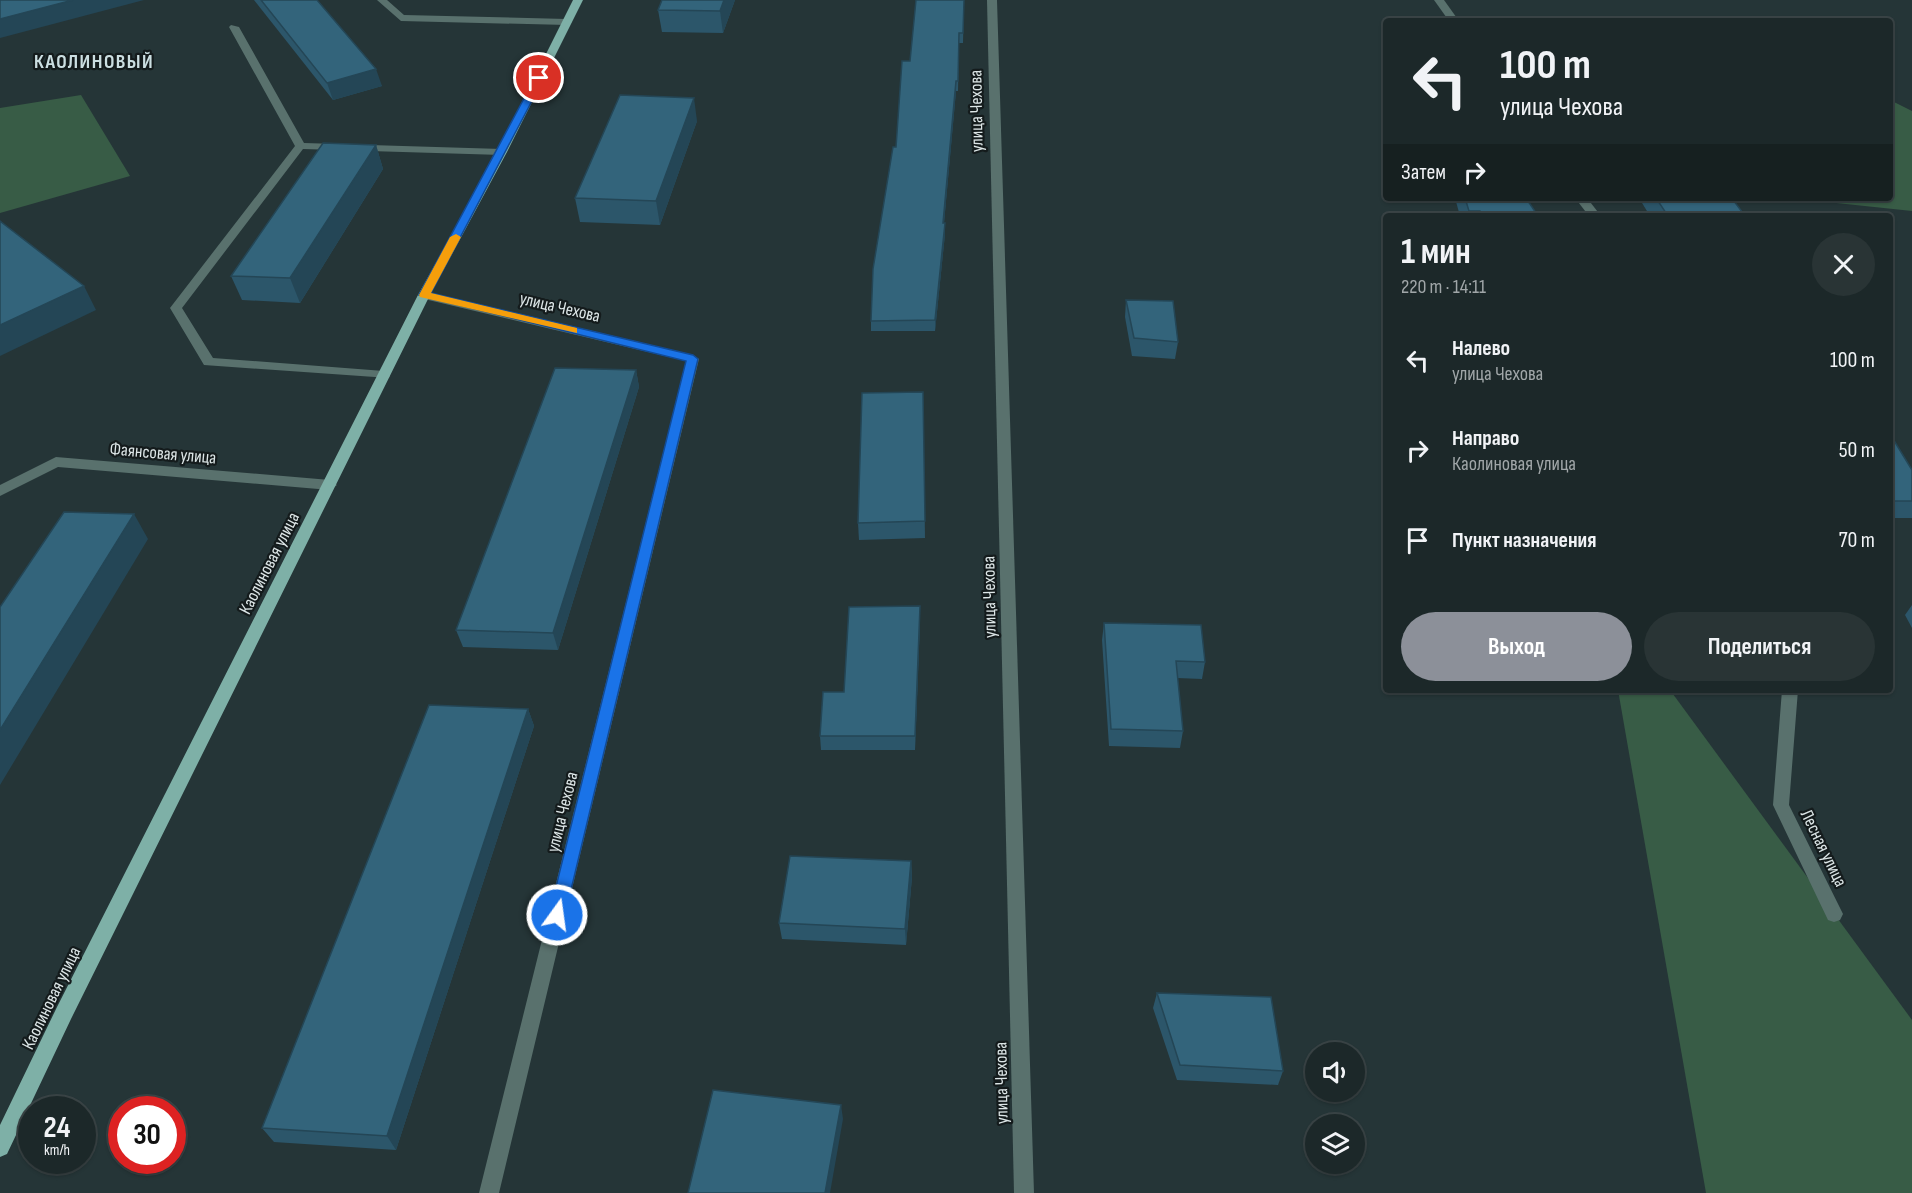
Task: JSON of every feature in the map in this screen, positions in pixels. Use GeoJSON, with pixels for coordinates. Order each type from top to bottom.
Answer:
{"type":"FeatureCollection","features":[{"type":"Feature","properties":{"kind":"main road","name":"Каолиновая улица"},"geometry":{"type":"LineString","coordinates":[[0,1147],[64,1013],[424,295],[502,152],[578,0]]}},
{"type":"Feature","properties":{"kind":"street"},"geometry":{"type":"LineString","coordinates":[[382,0],[401,18],[567,22]]}},
{"type":"Feature","properties":{"kind":"street","name":"улица Чехова"},"geometry":{"type":"LineString","coordinates":[[992,0],[1024,1193]]}},
{"type":"Feature","properties":{"kind":"street"},"geometry":{"type":"LineString","coordinates":[[1439,0],[1452,18]]}},
{"type":"Feature","properties":{"kind":"street"},"geometry":{"type":"LineString","coordinates":[[234,27],[300,146]]}},
{"type":"Feature","properties":{"kind":"street"},"geometry":{"type":"LineString","coordinates":[[300,146],[502,152]]}},
{"type":"Feature","properties":{"kind":"street"},"geometry":{"type":"LineString","coordinates":[[300,146],[176,308],[209,362],[384,375]]}},
{"type":"Feature","properties":{"kind":"street"},"geometry":{"type":"LineString","coordinates":[[1583,201],[1593,213]]}},
{"type":"Feature","properties":{"kind":"street","name":"улица Чехова"},"geometry":{"type":"LineString","coordinates":[[424,295],[693,359],[489,1193]]}},
{"type":"Feature","properties":{"kind":"street","name":"Фаянсовая улица"},"geometry":{"type":"LineString","coordinates":[[0,491],[56,462],[330,485]]}},
{"type":"Feature","properties":{"kind":"street","name":"Лесная улица"},"geometry":{"type":"LineString","coordinates":[[1790,693],[1781,805],[1834,914]]}},
{"type":"Feature","properties":{"kind":"green space"},"geometry":{"type":"Polygon","coordinates":[[[81,95],[130,176],[0,213],[0,108],[81,95]]]}},
{"type":"Feature","properties":{"kind":"green space"},"geometry":{"type":"Polygon","coordinates":[[[1893,102],[1912,111],[1912,211],[1817,201],[1893,201],[1893,102]]]}},
{"type":"Feature","properties":{"kind":"green space"},"geometry":{"type":"Polygon","coordinates":[[[1619,693],[1672,693],[1912,1020],[1912,1193],[1706,1193],[1619,693]]]}},
{"type":"Feature","properties":{"kind":"building"},"geometry":{"type":"Polygon","coordinates":[[[0,0],[73,0],[0,19],[0,0]]]}},
{"type":"Feature","properties":{"kind":"building"},"geometry":{"type":"Polygon","coordinates":[[[261,0],[317,0],[376,69],[327,83],[261,0]]]}},
{"type":"Feature","properties":{"kind":"building"},"geometry":{"type":"Polygon","coordinates":[[[662,0],[724,0],[720,11],[658,10],[662,0]]]}},
{"type":"Feature","properties":{"kind":"building"},"geometry":{"type":"Polygon","coordinates":[[[916,0],[964,0],[963,33],[959,33],[958,81],[956,81],[935,320],[871,321],[873,269],[893,147],[896,147],[902,61],[910,61],[916,0]]]}},
{"type":"Feature","properties":{"kind":"building"},"geometry":{"type":"Polygon","coordinates":[[[620,95],[694,98],[656,201],[575,198],[620,95]]]}},
{"type":"Feature","properties":{"kind":"building"},"geometry":{"type":"Polygon","coordinates":[[[323,143],[376,145],[290,278],[231,276],[323,143]]]}},
{"type":"Feature","properties":{"kind":"building"},"geometry":{"type":"Polygon","coordinates":[[[1466,201],[1528,201],[1536,213],[1481,213],[1469,211],[1466,201]]]}},
{"type":"Feature","properties":{"kind":"building"},"geometry":{"type":"Polygon","coordinates":[[[1658,201],[1734,201],[1743,213],[1666,213],[1658,201]]]}},
{"type":"Feature","properties":{"kind":"building"},"geometry":{"type":"Polygon","coordinates":[[[0,221],[84,286],[0,325],[0,221]]]}},
{"type":"Feature","properties":{"kind":"building"},"geometry":{"type":"Polygon","coordinates":[[[1126,300],[1173,301],[1178,342],[1134,338],[1126,300]]]}},
{"type":"Feature","properties":{"kind":"building"},"geometry":{"type":"Polygon","coordinates":[[[555,368],[636,370],[553,633],[456,630],[555,368]]]}},
{"type":"Feature","properties":{"kind":"building"},"geometry":{"type":"Polygon","coordinates":[[[923,392],[925,521],[858,523],[862,393],[923,392]]]}},
{"type":"Feature","properties":{"kind":"building"},"geometry":{"type":"Polygon","coordinates":[[[1893,439],[1912,470],[1912,501],[1893,501],[1893,439]]]}},
{"type":"Feature","properties":{"kind":"building"},"geometry":{"type":"Polygon","coordinates":[[[64,512],[134,514],[0,730],[0,607],[64,512]]]}},
{"type":"Feature","properties":{"kind":"building"},"geometry":{"type":"Polygon","coordinates":[[[920,606],[915,736],[820,736],[823,692],[844,692],[849,607],[920,606]]]}},
{"type":"Feature","properties":{"kind":"building"},"geometry":{"type":"Polygon","coordinates":[[[1104,623],[1201,625],[1205,662],[1176,661],[1183,731],[1111,729],[1104,623]]]}},
{"type":"Feature","properties":{"kind":"building"},"geometry":{"type":"Polygon","coordinates":[[[429,705],[528,709],[387,1136],[262,1128],[429,705]]]}},
{"type":"Feature","properties":{"kind":"building"},"geometry":{"type":"Polygon","coordinates":[[[790,856],[911,861],[905,929],[779,923],[790,856]]]}},
{"type":"Feature","properties":{"kind":"building"},"geometry":{"type":"Polygon","coordinates":[[[1157,993],[1271,997],[1283,1071],[1180,1065],[1157,993]]]}},
{"type":"Feature","properties":{"kind":"building"},"geometry":{"type":"Polygon","coordinates":[[[713,1090],[841,1105],[825,1193],[688,1193],[713,1090]]]}},
{"type":"Feature","properties":{"kind":"slow traffic"},"geometry":{"type":"LineString","coordinates":[[456,237],[424,295],[573,330]]}},
{"type":"Feature","properties":{"kind":"district","name":"КАОЛИНОВЫЙ"},"geometry":{"type":"Point","coordinates":[94,61]}},
{"type":"Feature","properties":{"kind":"route"},"geometry":{"type":"LineString","coordinates":[[539,78],[502,152],[424,295],[693,359],[557,915]]}}]}
